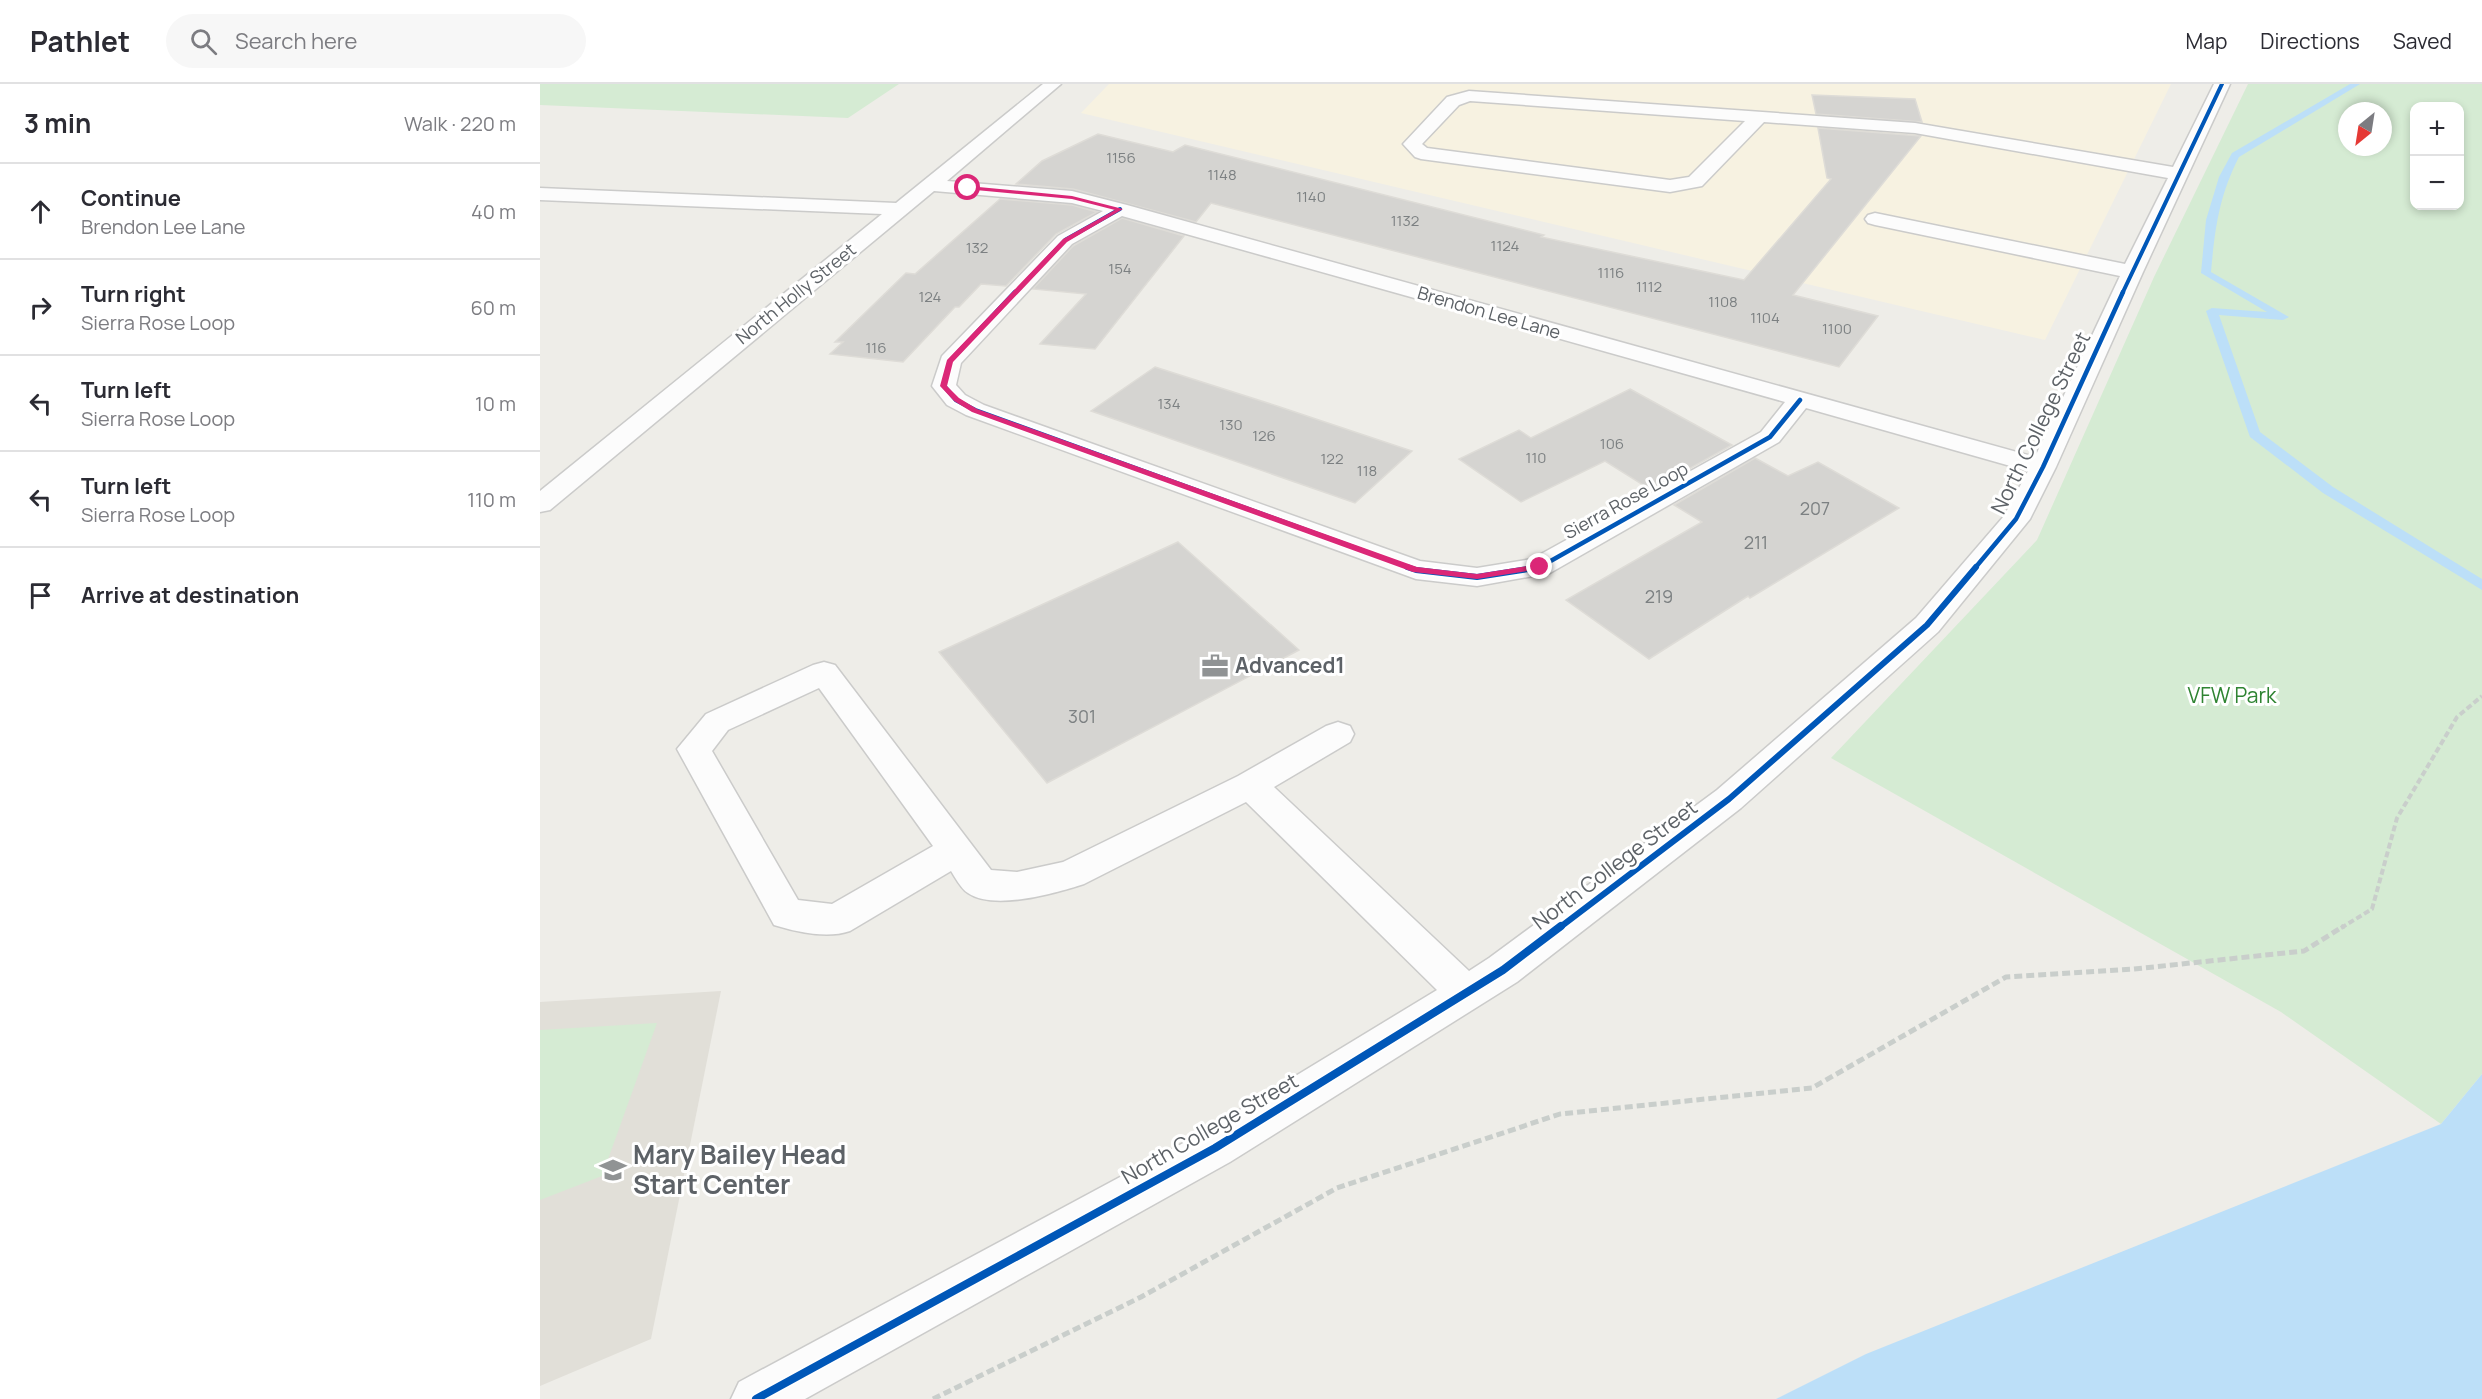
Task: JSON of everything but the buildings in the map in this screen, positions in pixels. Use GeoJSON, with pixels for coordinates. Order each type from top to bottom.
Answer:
{"type":"FeatureCollection","features":[{"type":"Feature","properties":{"kind":"street","name":"North Holly Street"},"geometry":{"type":"LineString","coordinates":[[540,504],[1053,84]]}},
{"type":"Feature","properties":{"kind":"street","name":"North College Street"},"geometry":{"type":"LineString","coordinates":[[756,1399],[1215,1148],[1503,970],[1729,799],[1927,625],[2016,519],[2043,467],[2132,272],[2222,84]]}},
{"type":"Feature","properties":{"kind":"street"},"geometry":{"type":"LineString","coordinates":[[1759,117],[1695,182],[1670,186],[1421,153],[1412,144],[1453,101],[1469,96],[1915,128],[2178,174]]}},
{"type":"Feature","properties":{"kind":"street","name":"Brendon Lee Lane"},"geometry":{"type":"LineString","coordinates":[[930,185],[1072,197],[1120,209],[2043,467]]}},
{"type":"Feature","properties":{"kind":"street"},"geometry":{"type":"LineString","coordinates":[[540,194],[899,209]]}},
{"type":"Feature","properties":{"kind":"street","name":"Sierra Rose Loop"},"geometry":{"type":"LineString","coordinates":[[1120,209],[1065,240],[950,361],[944,386],[956,399],[975,410],[1416,570],[1477,577],[1540,567],[1770,437],[1800,400]]}},
{"type":"Feature","properties":{"kind":"street"},"geometry":{"type":"LineString","coordinates":[[1875,219],[2132,272]]}},
{"type":"Feature","properties":{"kind":"street"},"geometry":{"type":"LineString","coordinates":[[956,850],[837,920],[787,914],[694,749],[717,722],[824,673],[956,850],[980,883],[1017,887],[1071,874],[1250,785],[1338,734]]}},
{"type":"Feature","properties":{"kind":"street"},"geometry":{"type":"LineString","coordinates":[[1250,785],[1466,993]]}},
{"type":"Feature","properties":{"kind":"path"},"geometry":{"type":"LineString","coordinates":[[933,1399],[1141,1297],[1337,1188],[1560,1114],[1812,1088],[2006,977],[2134,969],[2304,951],[2372,909],[2397,818],[2457,717],[2482,696]]}},
{"type":"Feature","properties":{"kind":"shaded area"},"geometry":{"type":"Polygon","coordinates":[[[1109,84],[2171,84],[2045,340],[1081,113],[1109,84]]]}},
{"type":"Feature","properties":{"kind":"shaded area","name":"Mary Bailey Head Start Center"},"geometry":{"type":"Polygon","coordinates":[[[721,991],[651,1339],[540,1386],[540,1002],[721,991]]]}},
{"type":"Feature","properties":{"kind":"green space"},"geometry":{"type":"Polygon","coordinates":[[[540,84],[899,84],[848,118],[540,105],[540,84]]]}},
{"type":"Feature","properties":{"kind":"green space","name":"VFW Park"},"geometry":{"type":"Polygon","coordinates":[[[2248,84],[2482,84],[2482,1074],[2441,1124],[2281,1012],[1831,758],[2037,540],[2154,277],[2248,84]]]}},
{"type":"Feature","properties":{"kind":"green space"},"geometry":{"type":"Polygon","coordinates":[[[657,1023],[602,1176],[540,1200],[540,1030],[657,1023]]]}},
{"type":"Feature","properties":{"kind":"water"},"geometry":{"type":"Polygon","coordinates":[[[2482,1074],[2482,1399],[1776,1399],[1866,1354],[2441,1124],[2482,1074]]]}},
{"type":"Feature","properties":{"kind":"waterway"},"geometry":{"type":"LineString","coordinates":[[2356,84],[2235,155],[2224,177],[2211,220],[2206,273],[2283,317],[2212,311],[2254,434],[2328,490],[2482,585]]}},
{"type":"Feature","properties":{"kind":"cycle path"},"geometry":{"type":"LineString","coordinates":[[756,1399],[1215,1148],[1503,970],[1729,799],[1927,625],[2016,519],[2043,467],[2132,272],[2222,84]]}},
{"type":"Feature","properties":{"kind":"cycle path"},"geometry":{"type":"LineString","coordinates":[[1120,209],[1065,240],[950,361],[944,386],[956,400],[975,410],[1416,570],[1477,577],[1540,567],[1770,437],[1800,400]]}},
{"type":"Feature","properties":{"kind":"place","name":"Advanced1"},"geometry":{"type":"Point","coordinates":[1215,666]}},
{"type":"Feature","properties":{"kind":"place","name":"Mary Bailey Head Start Center"},"geometry":{"type":"Point","coordinates":[613,1170]}},
{"type":"Feature","properties":{"kind":"route"},"geometry":{"type":"LineString","coordinates":[[968,188],[1072,197],[1120,209],[1065,240],[950,361],[944,386],[956,399],[975,410],[1416,570],[1477,577],[1540,567]]}}]}
